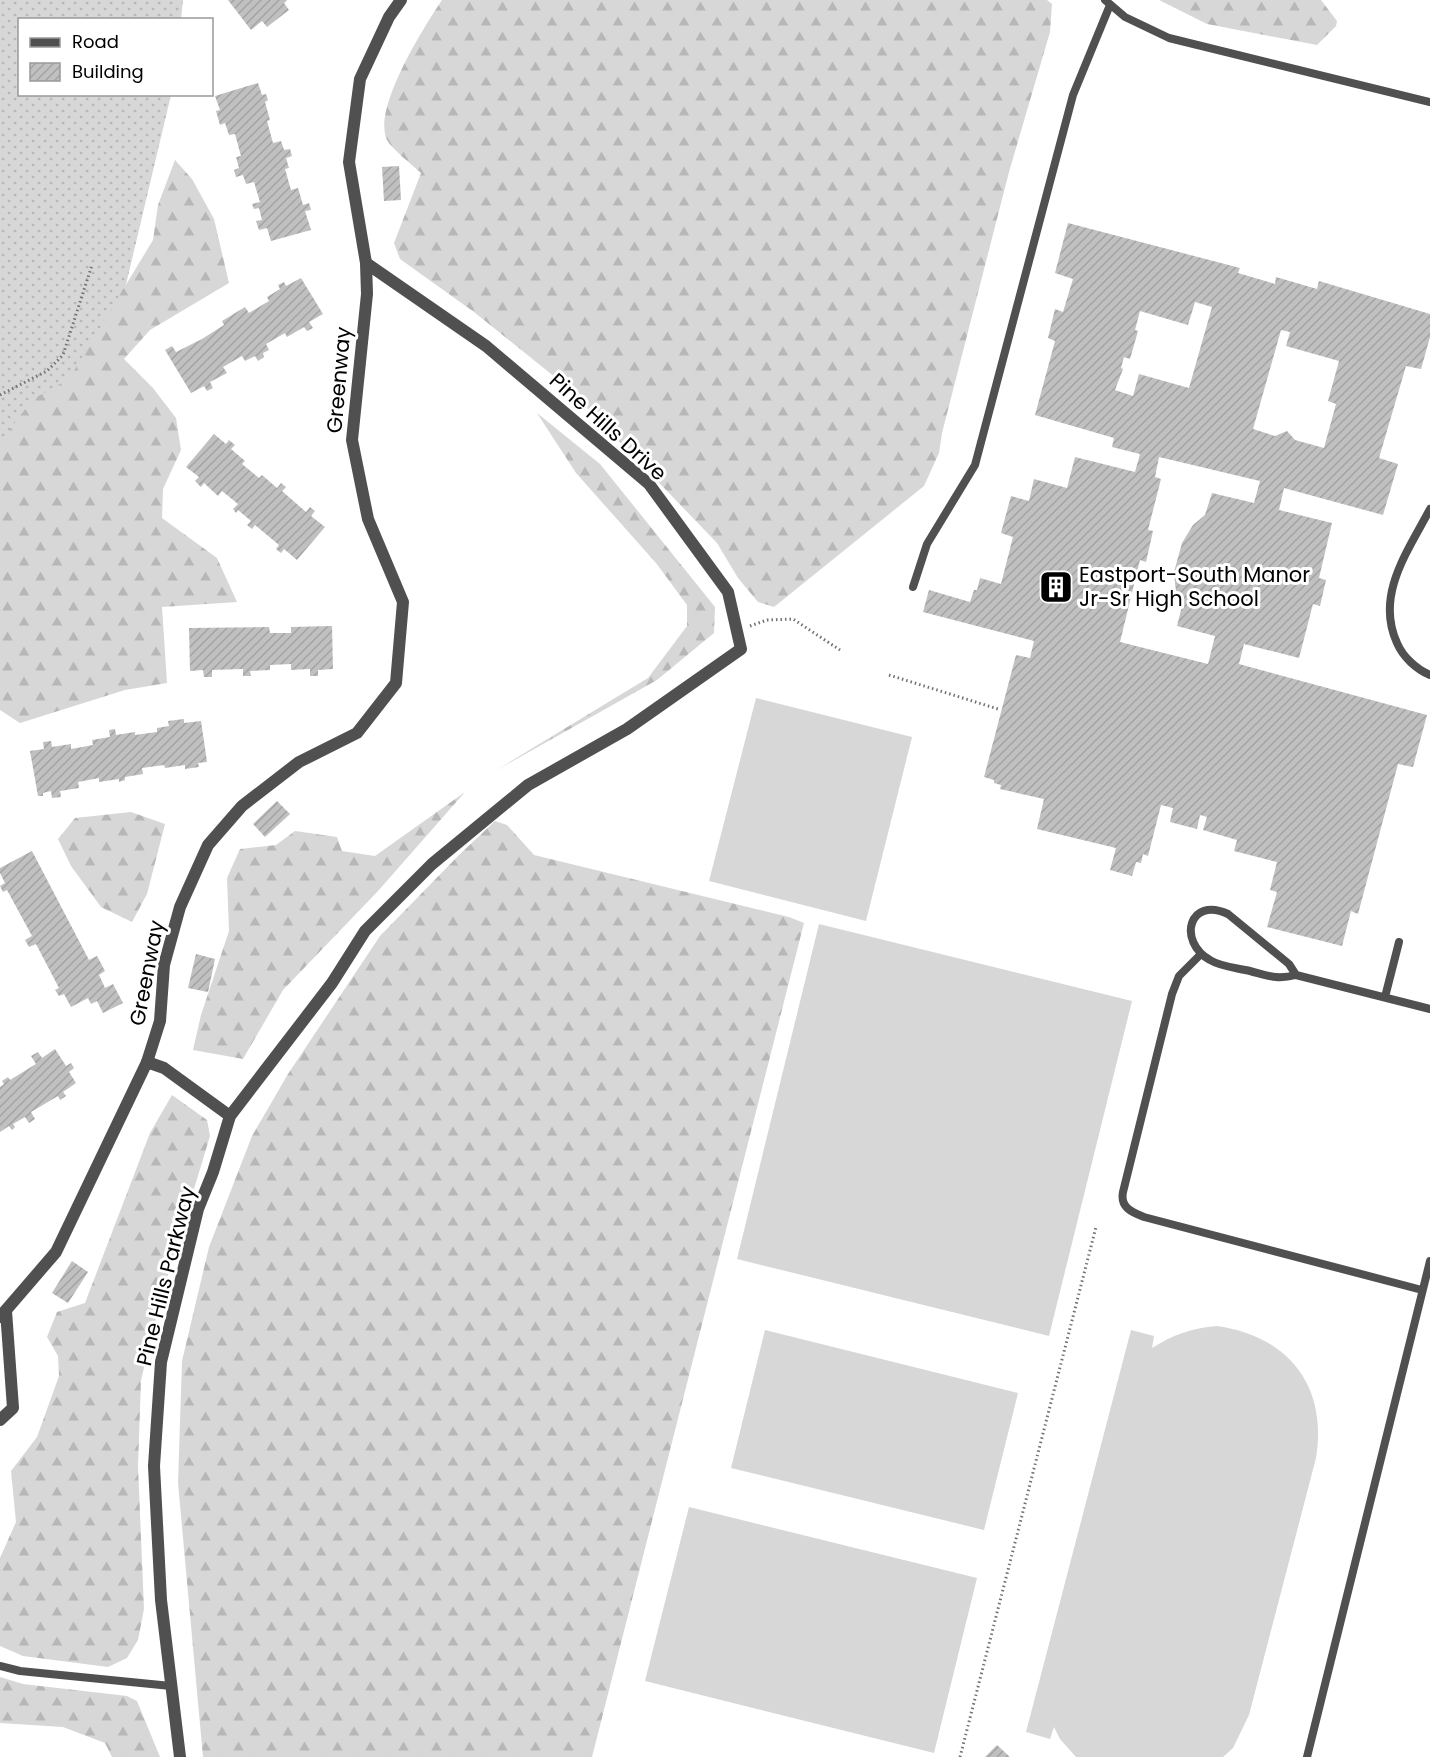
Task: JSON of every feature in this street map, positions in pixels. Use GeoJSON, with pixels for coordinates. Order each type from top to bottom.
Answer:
{"type":"FeatureCollection","features":[{"type":"Feature","properties":{"kind":"street","name":"Greenway"},"geometry":{"type":"LineString","coordinates":[[0,1420],[13,1408],[3,1314],[56,1252],[147,1062],[160,1021],[167,953],[180,907],[208,845],[243,806],[299,762],[357,734],[396,683],[403,602],[368,519],[352,440],[367,294],[366,263],[350,162],[360,79],[389,17],[401,0]]}},
{"type":"Feature","properties":{"kind":"street","name":"Pine Hills Drive"},"geometry":{"type":"LineString","coordinates":[[366,263],[486,346],[649,484],[728,592],[741,649],[627,729]]}},
{"type":"Feature","properties":{"kind":"street","name":"Pine Hills Parkway"},"geometry":{"type":"LineString","coordinates":[[180,1757],[161,1600],[154,1466],[161,1362],[198,1209],[213,1172],[230,1116],[332,983],[365,931],[432,864],[528,785],[627,729]]}},
{"type":"Feature","properties":{"kind":"street"},"geometry":{"type":"LineString","coordinates":[[147,1062],[164,1068],[230,1116]]}},
{"type":"Feature","properties":{"kind":"lane"},"geometry":{"type":"LineString","coordinates":[[913,587],[927,544],[975,465],[1073,96],[1108,2],[1144,27],[1169,38],[1430,102]]}},
{"type":"Feature","properties":{"kind":"lane"},"geometry":{"type":"LineString","coordinates":[[1430,509],[1392,587],[1389,608],[1394,635],[1400,650],[1411,662],[1430,675]]}},
{"type":"Feature","properties":{"kind":"lane"},"geometry":{"type":"LineString","coordinates":[[1296,975],[1289,964],[1228,914],[1218,909],[1204,910],[1196,916],[1190,927],[1191,939],[1201,954],[1212,962],[1281,979],[1296,975],[1430,1009]]}},
{"type":"Feature","properties":{"kind":"lane"},"geometry":{"type":"LineString","coordinates":[[1385,997],[1399,942]]}},
{"type":"Feature","properties":{"kind":"lane"},"geometry":{"type":"LineString","coordinates":[[1201,954],[1179,976],[1172,994],[1121,1198],[1125,1207],[1131,1213],[1422,1290]]}},
{"type":"Feature","properties":{"kind":"lane"},"geometry":{"type":"LineString","coordinates":[[1308,1757],[1430,1261]]}},
{"type":"Feature","properties":{"kind":"lane"},"geometry":{"type":"LineString","coordinates":[[0,1666],[20,1671],[171,1686]]}},
{"type":"Feature","properties":{"kind":"path"},"geometry":{"type":"LineString","coordinates":[[0,395],[47,371],[63,355],[92,265]]}},
{"type":"Feature","properties":{"kind":"path"},"geometry":{"type":"LineString","coordinates":[[737,631],[767,620],[793,619],[840,650]]}},
{"type":"Feature","properties":{"kind":"path"},"geometry":{"type":"LineString","coordinates":[[889,675],[998,709]]}},
{"type":"Feature","properties":{"kind":"path"},"geometry":{"type":"LineString","coordinates":[[960,1757],[1096,1227]]}},
{"type":"Feature","properties":{"kind":"green space"},"geometry":{"type":"Polygon","coordinates":[[[0,0],[183,0],[181,18],[18,18],[18,96],[171,96],[115,331],[0,510],[0,0]]]}},
{"type":"Feature","properties":{"kind":"green space"},"geometry":{"type":"Polygon","coordinates":[[[442,0],[1047,0],[1052,4],[1050,32],[1009,172],[942,433],[939,453],[924,486],[774,607],[758,602],[738,578],[717,543],[566,386],[474,312],[400,259],[394,243],[421,173],[389,143],[384,126],[393,89],[402,68],[442,0]]]}},
{"type":"Feature","properties":{"kind":"green space"},"geometry":{"type":"Polygon","coordinates":[[[1159,0],[1321,0],[1337,21],[1336,26],[1317,45],[1207,24],[1159,0]]]}},
{"type":"Feature","properties":{"kind":"green space"},"geometry":{"type":"Polygon","coordinates":[[[175,160],[192,179],[214,219],[229,283],[150,330],[124,359],[153,388],[176,418],[181,450],[163,489],[162,518],[217,558],[237,602],[162,607],[167,683],[125,690],[20,723],[0,710],[0,450],[7,433],[33,399],[69,379],[153,240],[158,205],[175,160]]]}},
{"type":"Feature","properties":{"kind":"green space"},"geometry":{"type":"Polygon","coordinates":[[[537,413],[600,464],[715,607],[714,633],[657,680],[495,771],[648,678],[687,626],[687,605],[656,563],[576,473],[537,413]]]}},
{"type":"Feature","properties":{"kind":"green space"},"geometry":{"type":"Polygon","coordinates":[[[756,698],[912,737],[866,921],[709,881],[756,698]]]}},
{"type":"Feature","properties":{"kind":"green space"},"geometry":{"type":"Polygon","coordinates":[[[465,792],[378,891],[283,990],[243,1059],[193,1050],[201,1015],[229,931],[227,878],[240,849],[276,845],[295,831],[337,837],[342,851],[375,856],[465,792]]]}},
{"type":"Feature","properties":{"kind":"green space"},"geometry":{"type":"Polygon","coordinates":[[[131,812],[165,824],[147,894],[132,922],[101,907],[71,866],[58,839],[75,818],[131,812]]]}},
{"type":"Feature","properties":{"kind":"green space"},"geometry":{"type":"Polygon","coordinates":[[[495,821],[507,825],[534,855],[789,917],[804,923],[592,1757],[203,1757],[178,1483],[182,1361],[209,1247],[252,1136],[288,1074],[380,936],[495,821]]]}},
{"type":"Feature","properties":{"kind":"green space"},"geometry":{"type":"Polygon","coordinates":[[[819,924],[1132,1001],[1049,1336],[737,1259],[819,924]]]}},
{"type":"Feature","properties":{"kind":"green space"},"geometry":{"type":"Polygon","coordinates":[[[172,1095],[207,1120],[210,1136],[161,1298],[141,1380],[138,1466],[144,1609],[138,1640],[127,1658],[108,1667],[23,1656],[0,1646],[0,1558],[16,1522],[11,1471],[37,1437],[59,1376],[58,1356],[47,1337],[57,1312],[85,1303],[150,1133],[172,1095]]]}},
{"type":"Feature","properties":{"kind":"green space"},"geometry":{"type":"Polygon","coordinates":[[[1217,1326],[1242,1332],[1264,1341],[1283,1353],[1298,1369],[1309,1387],[1316,1408],[1318,1432],[1316,1458],[1249,1715],[1233,1748],[1223,1757],[1076,1757],[1060,1739],[1054,1727],[1050,1739],[1026,1732],[1131,1330],[1154,1336],[1152,1348],[1183,1333],[1217,1326]]]}},
{"type":"Feature","properties":{"kind":"green space"},"geometry":{"type":"Polygon","coordinates":[[[765,1330],[1018,1393],[984,1530],[731,1468],[765,1330]]]}},
{"type":"Feature","properties":{"kind":"green space"},"geometry":{"type":"Polygon","coordinates":[[[689,1507],[977,1578],[934,1753],[645,1681],[689,1507]]]}},
{"type":"Feature","properties":{"kind":"green space"},"geometry":{"type":"Polygon","coordinates":[[[0,1677],[23,1684],[127,1696],[137,1701],[160,1757],[112,1757],[105,1743],[63,1727],[0,1723],[0,1677]]]}},
{"type":"Feature","properties":{"kind":"building"},"geometry":{"type":"Polygon","coordinates":[[[228,0],[287,0],[284,3],[289,10],[267,27],[262,21],[251,30],[228,0]]]}},
{"type":"Feature","properties":{"kind":"building"},"geometry":{"type":"Polygon","coordinates":[[[258,83],[262,95],[266,94],[268,100],[265,102],[270,120],[267,121],[273,143],[281,141],[284,150],[290,149],[292,156],[286,158],[289,168],[285,169],[291,190],[298,188],[303,205],[309,203],[311,210],[305,211],[311,230],[271,241],[267,228],[259,230],[256,221],[262,220],[259,208],[254,209],[252,204],[260,202],[254,182],[246,184],[243,175],[236,177],[234,170],[239,168],[236,157],[241,156],[235,134],[229,135],[225,123],[220,125],[216,111],[220,110],[215,96],[258,83]]]}},
{"type":"Feature","properties":{"kind":"building"},"geometry":{"type":"Polygon","coordinates":[[[399,166],[401,200],[384,201],[382,167],[399,166]]]}},
{"type":"Feature","properties":{"kind":"building","name":"Eastport-South Manor Jr-Sr High School"},"geometry":{"type":"Polygon","coordinates":[[[1068,223],[1240,268],[1238,273],[1275,284],[1276,277],[1317,289],[1319,281],[1430,314],[1430,337],[1421,369],[1406,366],[1379,458],[1398,464],[1383,515],[1284,488],[1279,510],[1332,523],[1319,578],[1326,580],[1320,606],[1313,604],[1299,658],[1244,644],[1239,664],[1427,715],[1413,767],[1398,764],[1358,914],[1351,911],[1342,946],[1267,927],[1277,892],[1270,890],[1277,862],[1234,851],[1237,840],[1203,830],[1207,817],[1200,815],[1197,829],[1170,822],[1173,808],[1161,805],[1148,856],[1143,854],[1141,863],[1136,862],[1132,876],[1110,870],[1116,848],[1037,829],[1044,799],[1000,789],[1001,785],[984,777],[1016,655],[1030,658],[1034,641],[923,612],[929,590],[970,602],[974,590],[977,590],[980,578],[1001,584],[1013,537],[1001,533],[1011,496],[1029,501],[1034,479],[1067,488],[1075,457],[1135,472],[1140,454],[1112,447],[1114,438],[1035,415],[1055,341],[1048,338],[1055,309],[1063,312],[1073,279],[1055,273],[1068,223]],[[1195,302],[1188,325],[1140,311],[1135,330],[1138,331],[1130,359],[1124,357],[1121,368],[1123,369],[1115,390],[1133,396],[1139,374],[1189,388],[1212,307],[1195,302]],[[1281,330],[1253,429],[1275,436],[1287,431],[1295,440],[1324,448],[1336,404],[1328,401],[1339,361],[1286,346],[1290,332],[1281,330]],[[1159,457],[1155,477],[1161,479],[1148,530],[1153,531],[1146,562],[1140,560],[1120,642],[1208,664],[1215,636],[1177,626],[1182,606],[1176,593],[1174,572],[1182,543],[1193,525],[1205,515],[1212,493],[1254,503],[1260,481],[1159,457]]]}},
{"type":"Feature","properties":{"kind":"building"},"geometry":{"type":"Polygon","coordinates":[[[301,278],[323,314],[309,322],[313,328],[307,331],[304,327],[287,337],[285,333],[266,344],[269,350],[263,353],[264,357],[258,361],[255,356],[245,361],[242,356],[223,367],[227,373],[210,382],[213,388],[207,391],[204,386],[191,393],[165,350],[172,346],[176,352],[202,339],[224,325],[222,321],[245,307],[249,313],[269,301],[267,297],[280,289],[278,285],[284,282],[286,286],[301,278]]]}},
{"type":"Feature","properties":{"kind":"building"},"geometry":{"type":"Polygon","coordinates":[[[214,434],[226,444],[229,440],[235,445],[231,449],[245,461],[242,464],[259,478],[262,475],[277,488],[281,483],[286,487],[282,491],[306,512],[310,507],[315,511],[311,516],[325,527],[297,560],[284,549],[281,553],[276,549],[279,545],[255,525],[252,529],[247,525],[251,521],[238,510],[236,513],[233,509],[238,504],[222,491],[218,496],[204,483],[201,487],[195,481],[199,477],[186,467],[214,434]]]}},
{"type":"Feature","properties":{"kind":"building"},"geometry":{"type":"Polygon","coordinates":[[[332,626],[333,669],[318,670],[318,676],[310,676],[310,669],[291,670],[291,664],[270,665],[270,670],[250,671],[251,676],[243,676],[243,669],[212,670],[212,677],[204,677],[203,670],[190,671],[189,628],[269,627],[270,633],[291,633],[291,627],[332,626]]]}},
{"type":"Feature","properties":{"kind":"building"},"geometry":{"type":"Polygon","coordinates":[[[184,719],[184,723],[201,721],[207,762],[198,763],[199,767],[185,769],[185,765],[165,768],[164,765],[142,768],[143,774],[125,777],[125,780],[119,782],[119,779],[99,782],[99,778],[78,782],[79,788],[60,791],[61,797],[52,798],[51,791],[38,796],[30,751],[44,749],[43,742],[51,741],[52,747],[71,744],[71,749],[93,745],[92,740],[110,737],[109,730],[115,729],[116,735],[157,732],[157,728],[169,726],[168,721],[184,719]]]}},
{"type":"Feature","properties":{"kind":"building"},"geometry":{"type":"Polygon","coordinates":[[[277,801],[290,814],[265,837],[253,824],[277,801]]]}},
{"type":"Feature","properties":{"kind":"building"},"geometry":{"type":"Polygon","coordinates":[[[32,851],[89,960],[97,956],[105,971],[99,975],[105,988],[113,984],[123,1003],[103,1013],[97,1001],[91,1004],[88,998],[71,1007],[64,994],[59,996],[55,990],[59,988],[36,944],[29,947],[25,940],[32,936],[7,890],[3,892],[0,886],[5,883],[0,868],[32,851]]]}},
{"type":"Feature","properties":{"kind":"building"},"geometry":{"type":"Polygon","coordinates":[[[196,954],[215,959],[208,992],[188,988],[196,954]]]}},
{"type":"Feature","properties":{"kind":"building"},"geometry":{"type":"Polygon","coordinates":[[[55,1049],[66,1066],[71,1063],[74,1068],[69,1072],[76,1083],[63,1092],[66,1096],[60,1100],[58,1096],[31,1112],[35,1119],[29,1123],[25,1117],[13,1124],[15,1127],[12,1130],[9,1126],[0,1132],[0,1087],[4,1084],[2,1081],[8,1077],[10,1080],[36,1064],[31,1056],[38,1052],[42,1058],[55,1049]]]}},
{"type":"Feature","properties":{"kind":"building"},"geometry":{"type":"Polygon","coordinates":[[[72,1261],[88,1272],[68,1303],[52,1293],[72,1261]]]}},
{"type":"Feature","properties":{"kind":"building"},"geometry":{"type":"Polygon","coordinates":[[[997,1745],[1010,1757],[985,1757],[997,1745]]]}},
{"type":"Feature","properties":{"kind":"place","name":"Eastport-South Manor Jr-Sr High School"},"geometry":{"type":"Point","coordinates":[1056,587]}}]}
